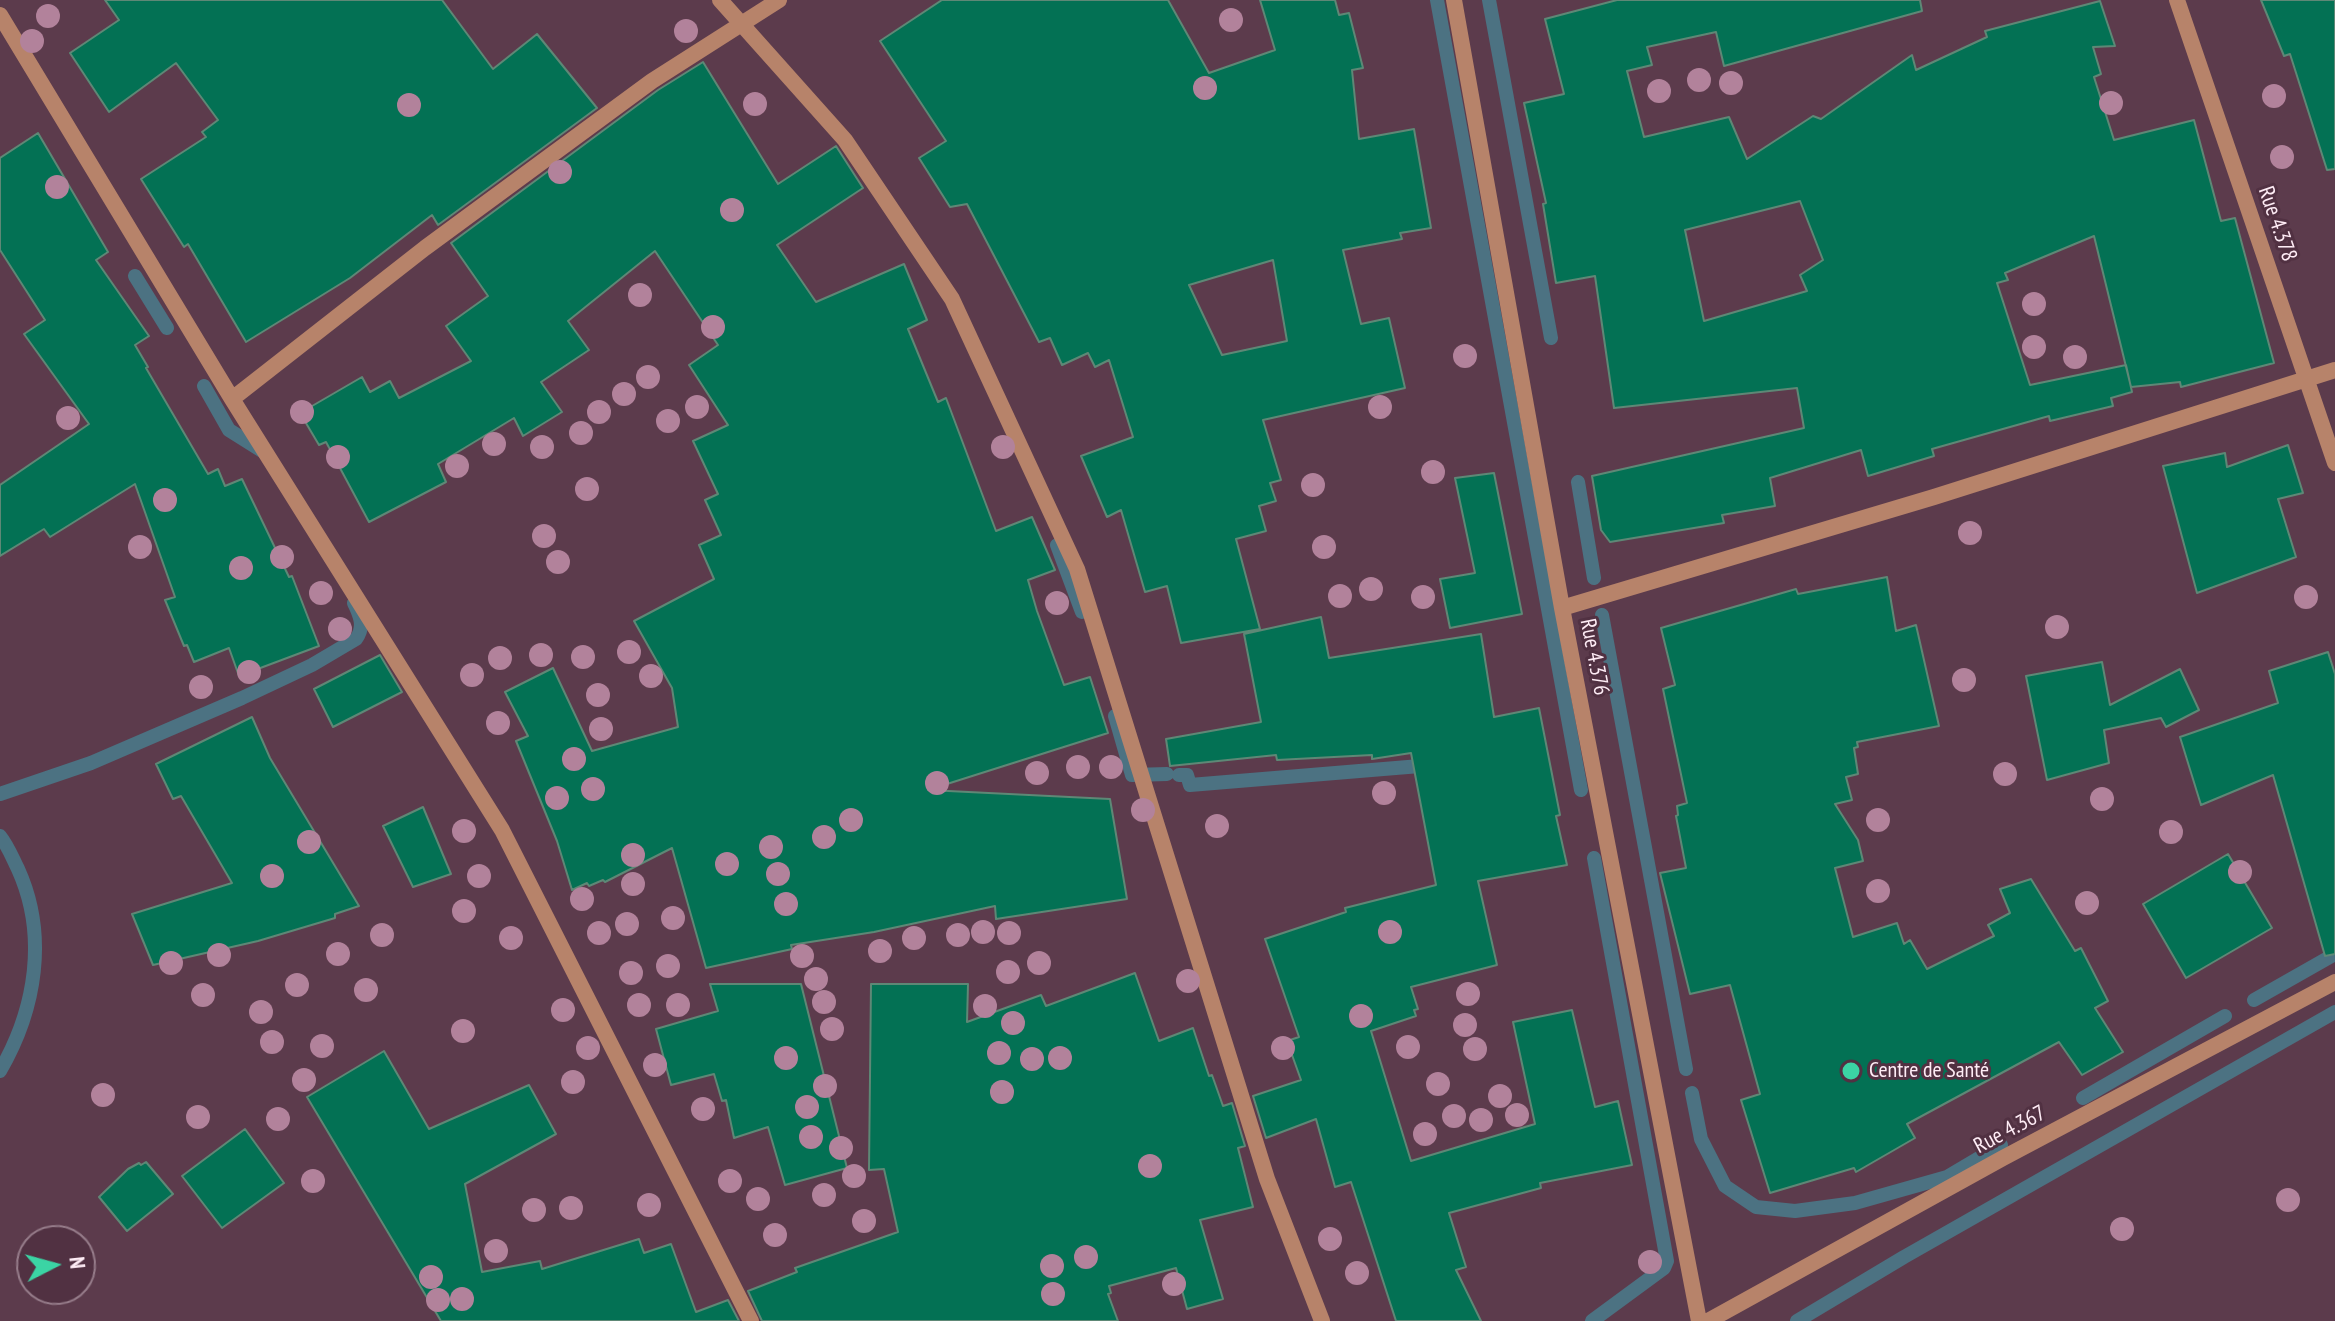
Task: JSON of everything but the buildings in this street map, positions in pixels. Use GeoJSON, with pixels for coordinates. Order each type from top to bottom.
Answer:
{"type":"FeatureCollection","features":[{"type":"Feature","properties":{"kind":"street"},"geometry":{"type":"LineString","coordinates":[[720,0],[845,140],[952,299],[1077,569],[1267,1179],[1322,1321]]}},
{"type":"Feature","properties":{"kind":"street"},"geometry":{"type":"LineString","coordinates":[[232,399],[425,248],[652,81],[779,0]]}},
{"type":"Feature","properties":{"kind":"street","name":"Rue 4.376"},"geometry":{"type":"LineString","coordinates":[[1454,0],[1562,608],[1699,1321]]}},
{"type":"Feature","properties":{"kind":"street","name":"Rue 4.378"},"geometry":{"type":"LineString","coordinates":[[2177,0],[2335,463]]}},
{"type":"Feature","properties":{"kind":"street"},"geometry":{"type":"LineString","coordinates":[[0,15],[232,399],[502,830],[751,1321]]}},
{"type":"Feature","properties":{"kind":"street"},"geometry":{"type":"LineString","coordinates":[[1562,608],[1934,497],[2335,370]]}},
{"type":"Feature","properties":{"kind":"street","name":"Rue 4.367"},"geometry":{"type":"LineString","coordinates":[[1708,1321],[2003,1158],[2335,982]]}},
{"type":"Feature","properties":{"kind":"waterway"},"geometry":{"type":"LineString","coordinates":[[1437,0],[1581,790]]}},
{"type":"Feature","properties":{"kind":"waterway"},"geometry":{"type":"LineString","coordinates":[[1489,0],[1551,338]]}},
{"type":"Feature","properties":{"kind":"waterway"},"geometry":{"type":"LineString","coordinates":[[135,276],[167,328]]}},
{"type":"Feature","properties":{"kind":"waterway"},"geometry":{"type":"LineString","coordinates":[[204,386],[229,430],[264,452]]}},
{"type":"Feature","properties":{"kind":"waterway"},"geometry":{"type":"LineString","coordinates":[[1578,482],[1594,578]]}},
{"type":"Feature","properties":{"kind":"waterway"},"geometry":{"type":"LineString","coordinates":[[1057,545],[1082,612]]}},
{"type":"Feature","properties":{"kind":"waterway"},"geometry":{"type":"LineString","coordinates":[[0,794],[91,763],[312,665],[356,639],[361,626],[354,603]]}},
{"type":"Feature","properties":{"kind":"waterway"},"geometry":{"type":"LineString","coordinates":[[1602,615],[1686,1069]]}},
{"type":"Feature","properties":{"kind":"waterway"},"geometry":{"type":"LineString","coordinates":[[1115,716],[1132,775],[1167,774]]}},
{"type":"Feature","properties":{"kind":"waterway"},"geometry":{"type":"LineString","coordinates":[[1179,775],[1187,775],[1190,785],[1432,765]]}},
{"type":"Feature","properties":{"kind":"waterway"},"geometry":{"type":"LineString","coordinates":[[0,836],[27,894],[35,946],[34,972],[22,1023],[0,1071]]}},
{"type":"Feature","properties":{"kind":"waterway"},"geometry":{"type":"LineString","coordinates":[[1592,1321],[1664,1268],[1667,1261],[1594,858]]}},
{"type":"Feature","properties":{"kind":"waterway"},"geometry":{"type":"LineString","coordinates":[[2254,1000],[2335,954]]}},
{"type":"Feature","properties":{"kind":"waterway"},"geometry":{"type":"LineString","coordinates":[[1797,1321],[2335,1012]]}},
{"type":"Feature","properties":{"kind":"waterway"},"geometry":{"type":"LineString","coordinates":[[2083,1098],[2225,1016]]}},
{"type":"Feature","properties":{"kind":"waterway"},"geometry":{"type":"LineString","coordinates":[[1692,1093],[1701,1139],[1725,1186],[1756,1207],[1795,1211],[1855,1203],[1947,1177],[2001,1145]]}},
{"type":"Feature","properties":{"kind":"place","name":"Centre de Santé"},"geometry":{"type":"Point","coordinates":[1851,1071]}}]}
